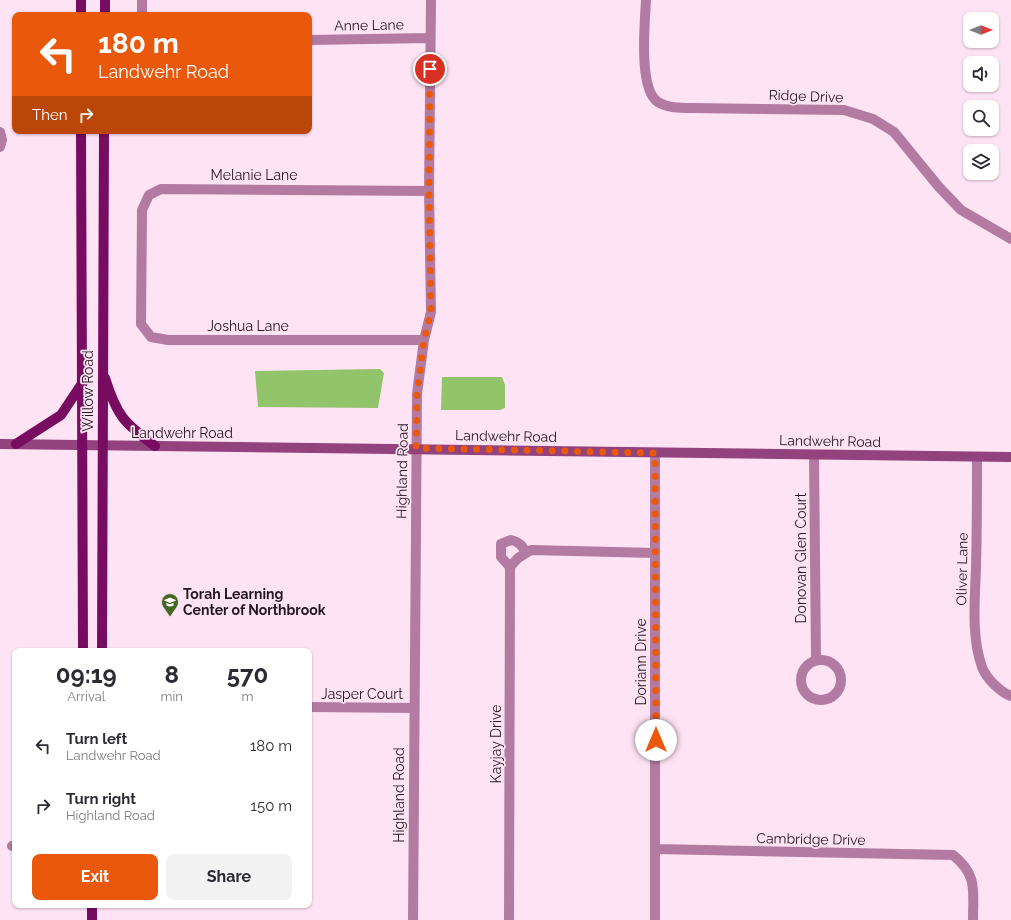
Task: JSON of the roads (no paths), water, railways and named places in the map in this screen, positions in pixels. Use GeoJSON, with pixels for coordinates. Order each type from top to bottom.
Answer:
{"type":"FeatureCollection","features":[{"type":"Feature","properties":{"kind":"main road"},"geometry":{"type":"LineString","coordinates":[[81,0],[81,12]]}},
{"type":"Feature","properties":{"kind":"main road"},"geometry":{"type":"LineString","coordinates":[[105,0],[105,12]]}},
{"type":"Feature","properties":{"kind":"main road","name":"Willow Road"},"geometry":{"type":"LineString","coordinates":[[81,134],[83,648]]}},
{"type":"Feature","properties":{"kind":"main road","name":"Willow Road"},"geometry":{"type":"LineString","coordinates":[[102,648],[104,134]]}},
{"type":"Feature","properties":{"kind":"main road"},"geometry":{"type":"LineString","coordinates":[[103,369],[116,409],[128,426],[155,446]]}},
{"type":"Feature","properties":{"kind":"main road"},"geometry":{"type":"LineString","coordinates":[[16,444],[61,415],[83,382]]}},
{"type":"Feature","properties":{"kind":"main road","name":"Landwehr Road"},"geometry":{"type":"LineString","coordinates":[[0,444],[83,446],[416,448],[655,453],[1011,457]]}},
{"type":"Feature","properties":{"kind":"main road"},"geometry":{"type":"LineString","coordinates":[[92,908],[92,920]]}},
{"type":"Feature","properties":{"kind":"street"},"geometry":{"type":"LineString","coordinates":[[142,0],[142,12]]}},
{"type":"Feature","properties":{"kind":"street","name":"Highland Road"},"geometry":{"type":"LineString","coordinates":[[413,920],[417,394],[424,340],[431,312],[429,191],[431,0]]}},
{"type":"Feature","properties":{"kind":"street","name":"Ridge Drive"},"geometry":{"type":"LineString","coordinates":[[646,0],[647,87],[656,101],[670,107],[690,108],[844,110],[872,119],[894,132],[939,187],[961,210],[1011,239]]}},
{"type":"Feature","properties":{"kind":"street","name":"Anne Lane"},"geometry":{"type":"LineString","coordinates":[[312,40],[430,38]]}},
{"type":"Feature","properties":{"kind":"street"},"geometry":{"type":"LineString","coordinates":[[0,132],[2,140],[0,148]]}},
{"type":"Feature","properties":{"kind":"street","name":"Melanie Lane"},"geometry":{"type":"LineString","coordinates":[[140,262],[142,210],[149,195],[162,189],[429,191]]}},
{"type":"Feature","properties":{"kind":"street","name":"Joshua Lane"},"geometry":{"type":"LineString","coordinates":[[140,262],[141,324],[151,337],[168,340],[424,340]]}},
{"type":"Feature","properties":{"kind":"street","name":"Doriann Drive"},"geometry":{"type":"LineString","coordinates":[[655,453],[655,920]]}},
{"type":"Feature","properties":{"kind":"street","name":"Donovan Glen Court"},"geometry":{"type":"LineString","coordinates":[[814,455],[816,660]]}},
{"type":"Feature","properties":{"kind":"street","name":"Oliver Lane"},"geometry":{"type":"LineString","coordinates":[[977,457],[974,605],[978,653],[982,669],[1002,692],[1011,696]]}},
{"type":"Feature","properties":{"kind":"street"},"geometry":{"type":"LineString","coordinates":[[526,553],[522,545],[511,540],[501,544],[500,557],[510,568],[518,558],[531,550],[654,553]]}},
{"type":"Feature","properties":{"kind":"street","name":"Kayjay Drive"},"geometry":{"type":"LineString","coordinates":[[509,920],[510,568]]}},
{"type":"Feature","properties":{"kind":"street"},"geometry":{"type":"LineString","coordinates":[[816,660],[829,661],[834,664],[841,676],[841,682],[836,694],[824,700],[818,700],[807,695],[801,684],[802,672],[816,660]]}},
{"type":"Feature","properties":{"kind":"street","name":"Jasper Court"},"geometry":{"type":"LineString","coordinates":[[312,707],[414,708]]}},
{"type":"Feature","properties":{"kind":"street","name":"Cambridge Drive"},"geometry":{"type":"LineString","coordinates":[[656,849],[953,855],[963,864],[973,880],[973,920]]}},
{"type":"Feature","properties":{"kind":"place","name":"Torah Learning Center of Northbrook"},"geometry":{"type":"Point","coordinates":[170,617]}}]}
